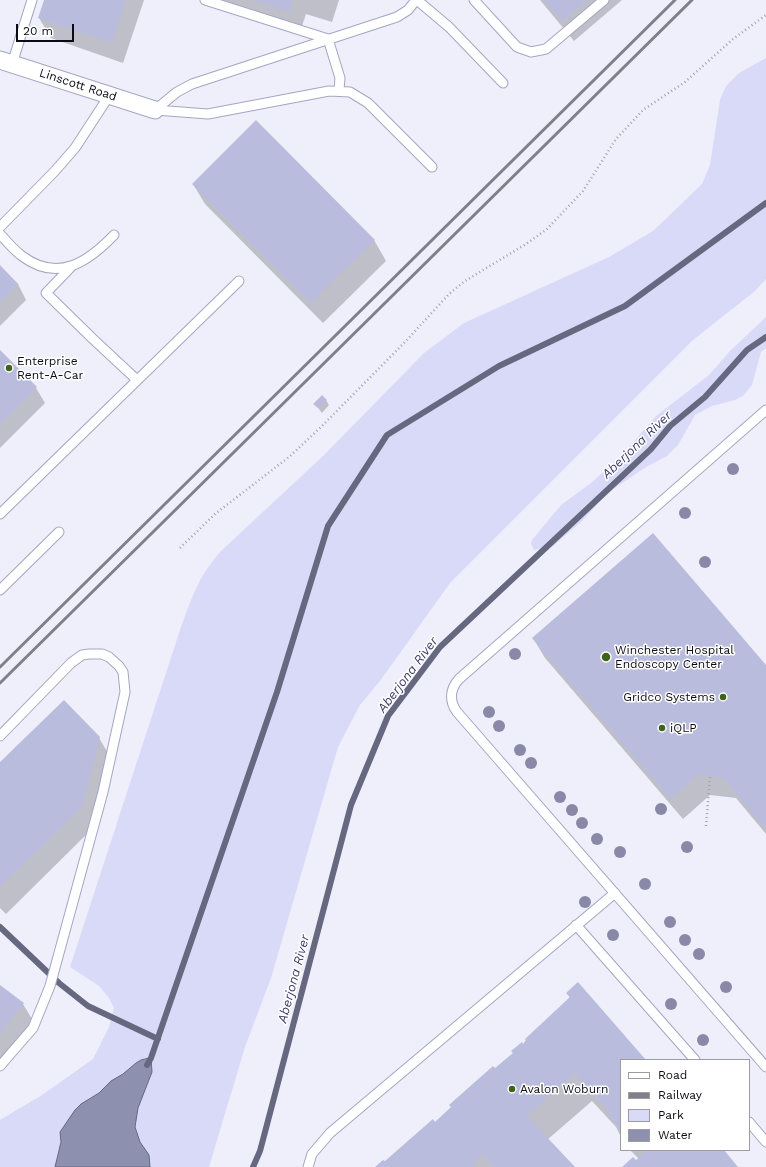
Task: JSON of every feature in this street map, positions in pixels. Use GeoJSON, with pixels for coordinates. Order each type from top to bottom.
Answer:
{"type":"FeatureCollection","features":[{"type":"Feature","properties":{"kind":"street","name":"Linscott Road"},"geometry":{"type":"LineString","coordinates":[[6,62],[155,110]]}},
{"type":"Feature","properties":{"kind":"lane"},"geometry":{"type":"LineString","coordinates":[[6,62],[32,0]]}},
{"type":"Feature","properties":{"kind":"lane"},"geometry":{"type":"LineString","coordinates":[[205,0],[328,40]]}},
{"type":"Feature","properties":{"kind":"lane"},"geometry":{"type":"LineString","coordinates":[[155,110],[177,92],[192,84],[397,16],[408,10],[416,0],[449,27],[504,83]]}},
{"type":"Feature","properties":{"kind":"lane"},"geometry":{"type":"LineString","coordinates":[[474,0],[517,47],[531,52],[546,49],[604,0]]}},
{"type":"Feature","properties":{"kind":"lane"},"geometry":{"type":"LineString","coordinates":[[328,40],[340,78],[340,90]]}},
{"type":"Feature","properties":{"kind":"lane"},"geometry":{"type":"LineString","coordinates":[[155,110],[208,114],[340,90],[350,92],[362,98],[432,167]]}},
{"type":"Feature","properties":{"kind":"lane"},"geometry":{"type":"LineString","coordinates":[[0,227],[54,172],[75,148],[109,96]]}},
{"type":"Feature","properties":{"kind":"lane"},"geometry":{"type":"LineString","coordinates":[[0,234],[21,256],[34,263],[57,268],[72,266]]}},
{"type":"Feature","properties":{"kind":"lane"},"geometry":{"type":"LineString","coordinates":[[114,235],[92,256],[72,266],[46,292],[93,339],[138,380]]}},
{"type":"Feature","properties":{"kind":"lane"},"geometry":{"type":"LineString","coordinates":[[1,510],[138,380],[239,281]]}},
{"type":"Feature","properties":{"kind":"lane"},"geometry":{"type":"LineString","coordinates":[[766,410],[459,679],[452,690],[453,704],[457,712],[766,1067]]}},
{"type":"Feature","properties":{"kind":"lane"},"geometry":{"type":"LineString","coordinates":[[0,590],[59,532]]}},
{"type":"Feature","properties":{"kind":"lane"},"geometry":{"type":"LineString","coordinates":[[0,736],[71,663],[82,655],[102,654],[114,661],[123,672],[125,692],[103,792],[50,986],[34,1028],[0,1066]]}},
{"type":"Feature","properties":{"kind":"lane"},"geometry":{"type":"LineString","coordinates":[[308,1167],[312,1154],[330,1133],[615,893]]}},
{"type":"Feature","properties":{"kind":"lane"},"geometry":{"type":"LineString","coordinates":[[576,925],[693,1059]]}},
{"type":"Feature","properties":{"kind":"lane"},"geometry":{"type":"LineString","coordinates":[[750,1123],[766,1142]]}},
{"type":"Feature","properties":{"kind":"path"},"geometry":{"type":"LineString","coordinates":[[180,548],[215,514],[289,457],[319,429],[405,342],[449,294],[465,281],[526,244],[547,229],[583,191],[616,138],[643,110],[685,82],[733,39],[766,15]]}},
{"type":"Feature","properties":{"kind":"path"},"geometry":{"type":"LineString","coordinates":[[706,826],[710,777]]}},
{"type":"Feature","properties":{"kind":"green space"},"geometry":{"type":"Polygon","coordinates":[[[766,58],[766,279],[755,291],[693,340],[450,583],[380,681],[360,705],[338,747],[271,978],[245,1047],[209,1167],[0,1167],[0,1120],[42,1095],[93,1059],[109,1027],[114,1008],[109,998],[99,986],[70,967],[179,633],[200,580],[206,571],[221,551],[323,456],[424,353],[464,323],[609,257],[653,231],[702,184],[710,165],[720,100],[726,86],[739,73],[766,58]]]}},
{"type":"Feature","properties":{"kind":"green space"},"geometry":{"type":"Polygon","coordinates":[[[766,317],[766,348],[761,352],[752,385],[743,396],[735,400],[712,406],[695,415],[678,445],[667,456],[646,467],[609,492],[581,522],[553,546],[534,550],[531,544],[532,540],[561,505],[591,483],[623,454],[656,416],[709,375],[730,351],[766,317]]]}},
{"type":"Feature","properties":{"kind":"water"},"geometry":{"type":"Polygon","coordinates":[[[151,1058],[152,1072],[138,1108],[135,1127],[140,1142],[149,1155],[150,1167],[55,1167],[61,1142],[60,1132],[75,1110],[136,1063],[141,1060],[151,1058]]]}},
{"type":"Feature","properties":{"kind":"building"},"geometry":{"type":"Polygon","coordinates":[[[44,0],[126,0],[112,43],[38,18],[44,0]]]}},
{"type":"Feature","properties":{"kind":"building"},"geometry":{"type":"Polygon","coordinates":[[[253,0],[293,0],[289,12],[253,0]]]}},
{"type":"Feature","properties":{"kind":"building"},"geometry":{"type":"Polygon","coordinates":[[[544,0],[587,0],[562,21],[544,0]]]}},
{"type":"Feature","properties":{"kind":"building"},"geometry":{"type":"Polygon","coordinates":[[[256,120],[375,240],[311,303],[192,184],[256,120]]]}},
{"type":"Feature","properties":{"kind":"building"},"geometry":{"type":"Polygon","coordinates":[[[0,265],[18,284],[0,302],[0,265]]]}},
{"type":"Feature","properties":{"kind":"building","name":"Enterprise Rent-A-Car"},"geometry":{"type":"Polygon","coordinates":[[[0,350],[37,387],[0,424],[0,350]]]}},
{"type":"Feature","properties":{"kind":"building"},"geometry":{"type":"Polygon","coordinates":[[[322,395],[327,400],[318,408],[313,404],[322,395]]]}},
{"type":"Feature","properties":{"kind":"building"},"geometry":{"type":"Polygon","coordinates":[[[653,533],[766,665],[766,828],[723,778],[698,775],[671,799],[532,638],[653,533]]]}},
{"type":"Feature","properties":{"kind":"building"},"geometry":{"type":"Polygon","coordinates":[[[64,700],[100,737],[82,807],[0,887],[0,762],[64,700]]]}},
{"type":"Feature","properties":{"kind":"building","name":"Avalon Woburn"},"geometry":{"type":"Polygon","coordinates":[[[578,982],[645,1059],[620,1059],[620,1130],[608,1116],[611,1113],[575,1073],[527,1116],[575,1167],[494,1167],[483,1154],[474,1161],[476,1164],[472,1167],[375,1167],[383,1160],[385,1161],[433,1119],[435,1122],[451,1107],[449,1105],[493,1066],[495,1068],[513,1053],[511,1051],[522,1042],[523,1044],[526,1040],[525,1039],[570,997],[566,993],[578,982]]]}},
{"type":"Feature","properties":{"kind":"building"},"geometry":{"type":"Polygon","coordinates":[[[0,985],[24,1003],[0,1034],[0,985]]]}},
{"type":"Feature","properties":{"kind":"building"},"geometry":{"type":"Polygon","coordinates":[[[642,1151],[725,1151],[738,1167],[622,1167],[633,1157],[636,1160],[644,1153],[642,1151]]]}},
{"type":"Feature","properties":{"kind":"waterway"},"geometry":{"type":"LineString","coordinates":[[147,1065],[151,1058],[277,692],[328,526],[387,435],[499,366],[625,306],[766,203]]}},
{"type":"Feature","properties":{"kind":"waterway","name":"Aberjona River"},"geometry":{"type":"LineString","coordinates":[[253,1167],[260,1151],[351,805],[388,716],[440,647],[651,449],[670,426],[705,397],[747,350],[766,337]]}},
{"type":"Feature","properties":{"kind":"waterway"},"geometry":{"type":"LineString","coordinates":[[0,927],[59,983],[88,1006],[158,1039]]}},
{"type":"Feature","properties":{"kind":"railway"},"geometry":{"type":"LineString","coordinates":[[0,667],[675,0]]}},
{"type":"Feature","properties":{"kind":"railway"},"geometry":{"type":"LineString","coordinates":[[0,683],[692,0]]}},
{"type":"Feature","properties":{"kind":"place","name":"Enterprise Rent-A-Car"},"geometry":{"type":"Point","coordinates":[9,368]}},
{"type":"Feature","properties":{"kind":"place","name":"Winchester Hospital Endoscopy Center"},"geometry":{"type":"Point","coordinates":[606,657]}},
{"type":"Feature","properties":{"kind":"place","name":"Gridco Systems"},"geometry":{"type":"Point","coordinates":[723,697]}},
{"type":"Feature","properties":{"kind":"place","name":"iQLP"},"geometry":{"type":"Point","coordinates":[662,728]}},
{"type":"Feature","properties":{"kind":"place","name":"Avalon Woburn"},"geometry":{"type":"Point","coordinates":[512,1089]}}]}
